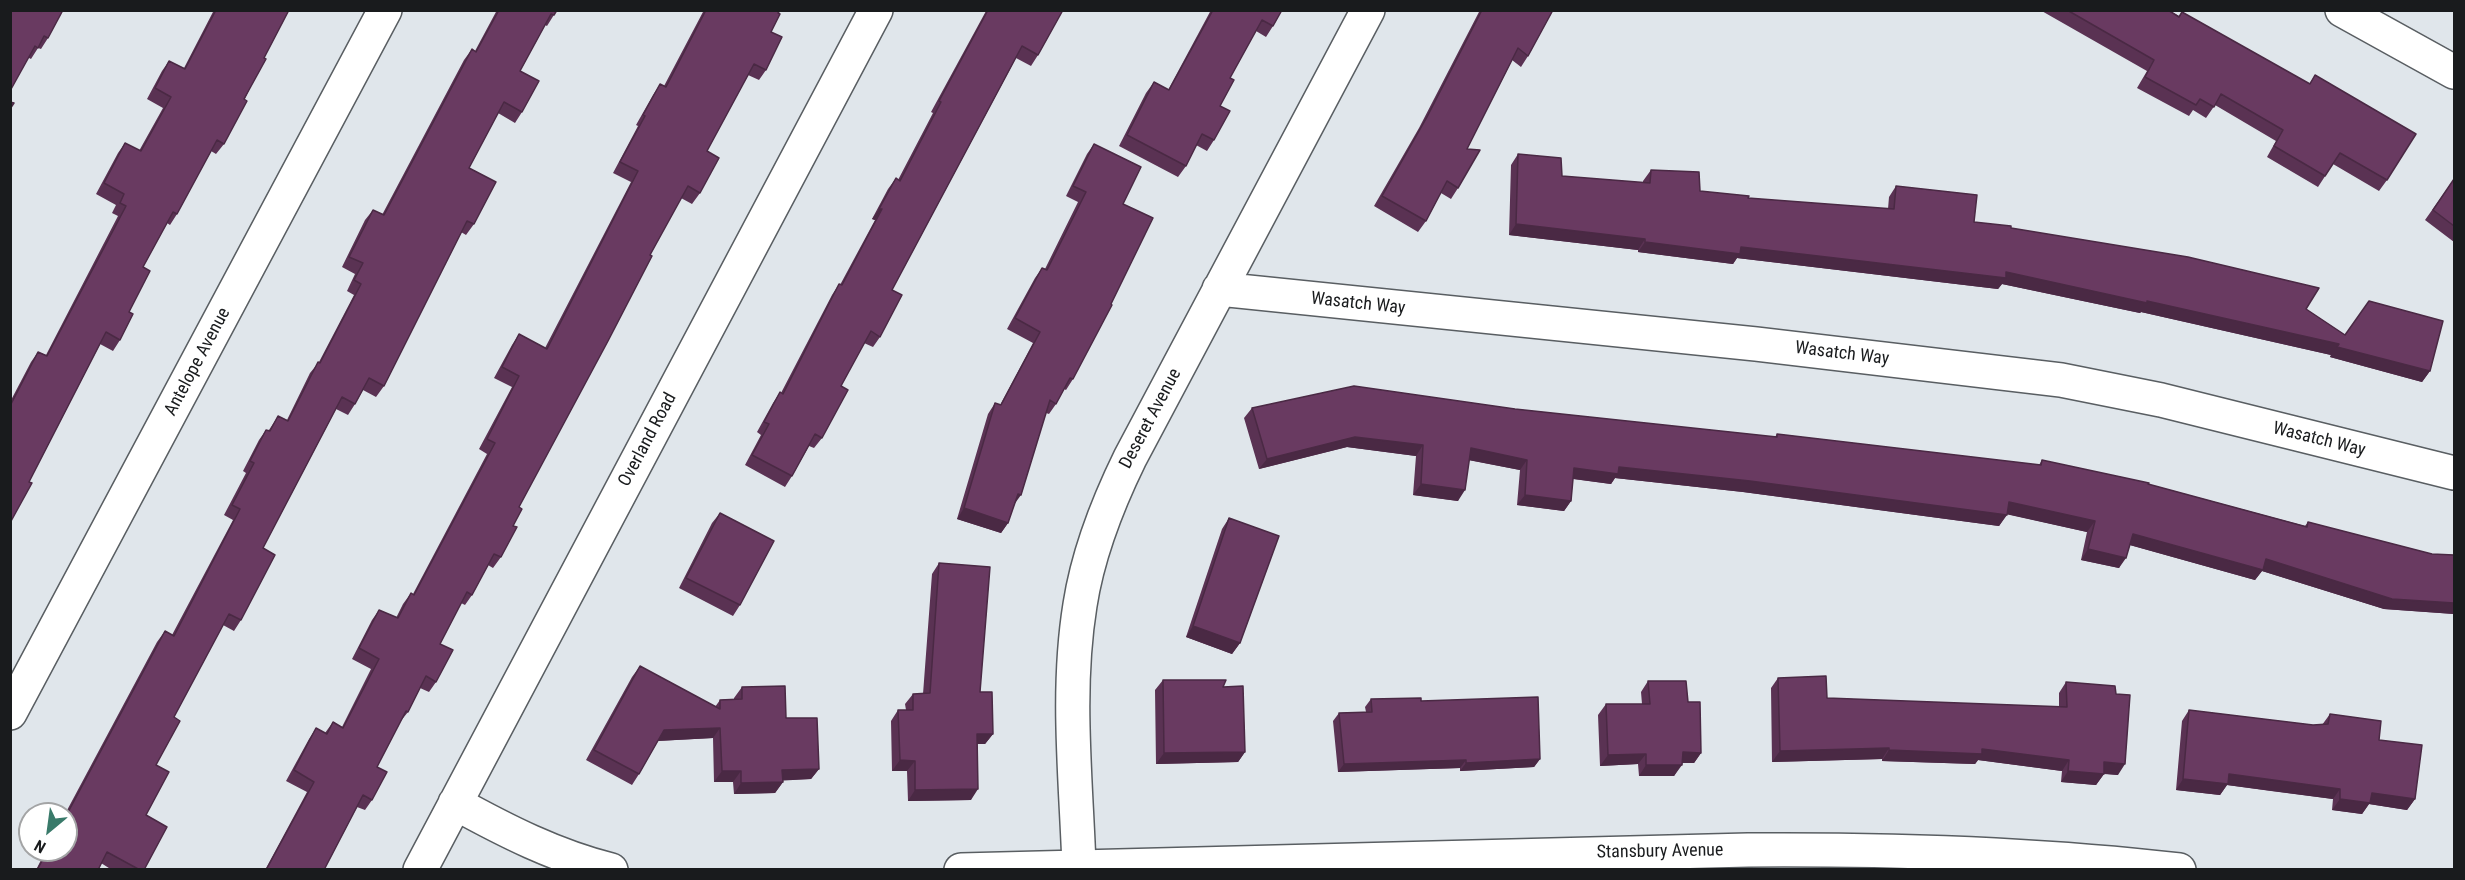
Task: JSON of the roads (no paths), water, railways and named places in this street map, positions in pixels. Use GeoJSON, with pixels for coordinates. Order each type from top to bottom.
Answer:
{"type":"FeatureCollection","features":[{"type":"Feature","properties":{"kind":"street","name":"Antelope Avenue"},"geometry":{"type":"LineString","coordinates":[[10,713],[19,677],[385,10]]}},
{"type":"Feature","properties":{"kind":"street","name":"Overland Road"},"geometry":{"type":"LineString","coordinates":[[420,870],[876,10]]}},
{"type":"Feature","properties":{"kind":"street","name":"Deseret Avenue"},"geometry":{"type":"LineString","coordinates":[[1079,867],[1075,655],[1080,604],[1088,564],[1099,528],[1113,492],[1368,10]]}},
{"type":"Feature","properties":{"kind":"street"},"geometry":{"type":"LineString","coordinates":[[2343,10],[2454,72]]}},
{"type":"Feature","properties":{"kind":"street","name":"Wasatch Way"},"geometry":{"type":"LineString","coordinates":[[1220,290],[1756,344],[2061,380],[2161,400],[2454,473]]}},
{"type":"Feature","properties":{"kind":"street"},"geometry":{"type":"LineString","coordinates":[[455,804],[531,843],[611,870]]}},
{"type":"Feature","properties":{"kind":"street","name":"Stansbury Avenue"},"geometry":{"type":"LineString","coordinates":[[961,870],[1748,850],[1871,849],[2000,853],[2179,870]]}}]}
